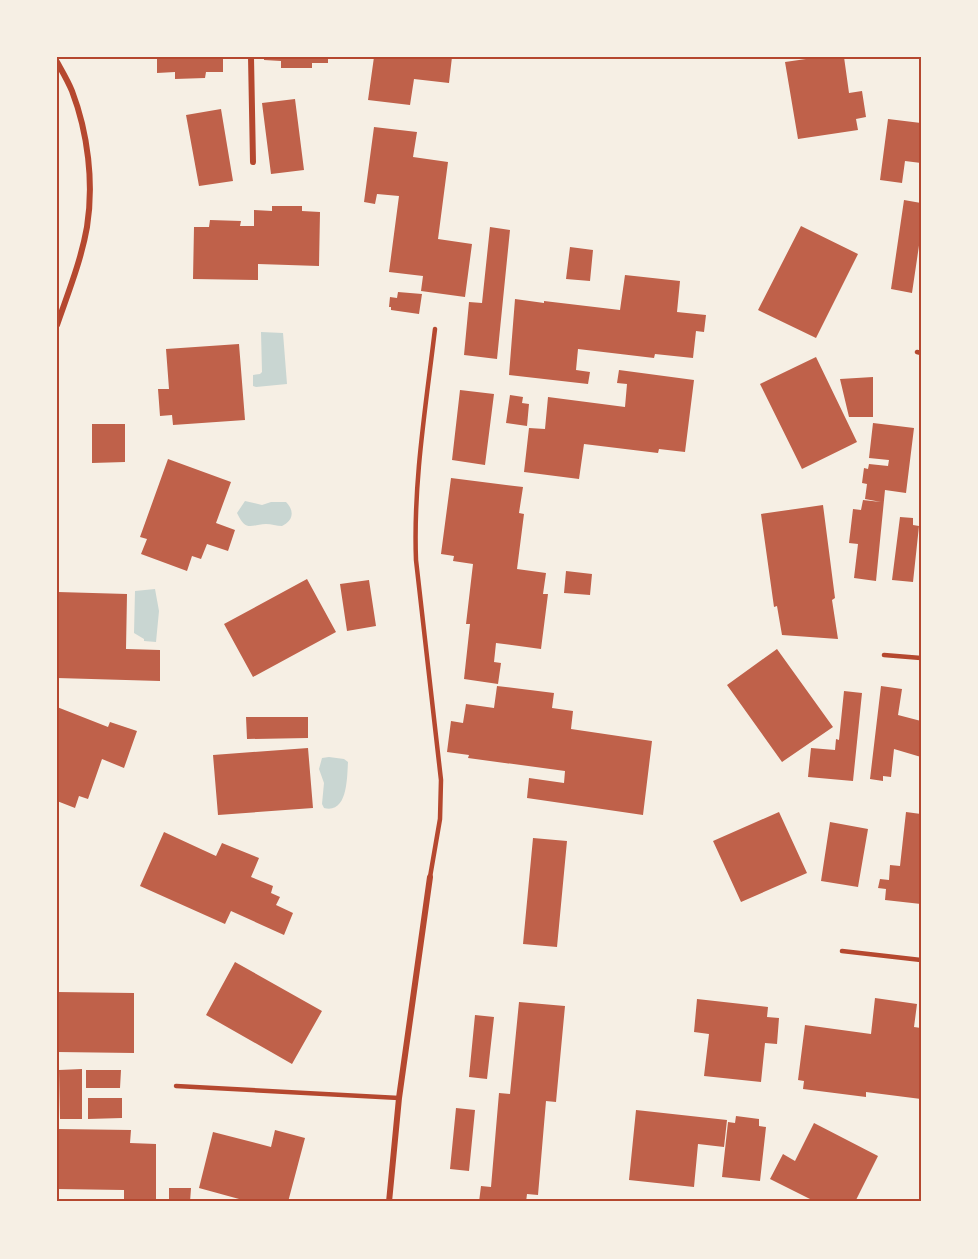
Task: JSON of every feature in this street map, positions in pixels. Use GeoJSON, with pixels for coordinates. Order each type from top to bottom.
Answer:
{"type":"FeatureCollection","features":[{"type":"Feature","properties":{"kind":"street"},"geometry":{"type":"LineString","coordinates":[[251,57],[253,162]]}},
{"type":"Feature","properties":{"kind":"street"},"geometry":{"type":"LineString","coordinates":[[57,62],[72,90],[86,141],[89,183],[87,227],[75,276],[57,325]]}},
{"type":"Feature","properties":{"kind":"street"},"geometry":{"type":"LineString","coordinates":[[389,1202],[399,1098],[430,877]]}},
{"type":"Feature","properties":{"kind":"lane"},"geometry":{"type":"LineString","coordinates":[[57,304],[65,303]]}},
{"type":"Feature","properties":{"kind":"lane"},"geometry":{"type":"LineString","coordinates":[[430,877],[440,819],[441,780],[416,560],[415,525],[417,486],[435,329]]}},
{"type":"Feature","properties":{"kind":"lane"},"geometry":{"type":"LineString","coordinates":[[884,655],[921,658]]}},
{"type":"Feature","properties":{"kind":"lane"},"geometry":{"type":"LineString","coordinates":[[842,951],[921,960]]}},
{"type":"Feature","properties":{"kind":"lane"},"geometry":{"type":"LineString","coordinates":[[176,1086],[399,1098]]}},
{"type":"Feature","properties":{"kind":"shaded area"},"geometry":{"type":"Polygon","coordinates":[[[261,332],[283,333],[287,384],[253,386],[253,375],[262,372],[261,332]]]}},
{"type":"Feature","properties":{"kind":"shaded area"},"geometry":{"type":"Polygon","coordinates":[[[245,501],[262,505],[271,502],[286,502],[291,509],[292,516],[282,526],[266,524],[249,526],[243,523],[237,513],[245,501]]]}},
{"type":"Feature","properties":{"kind":"shaded area"},"geometry":{"type":"Polygon","coordinates":[[[155,589],[159,611],[156,642],[144,641],[134,633],[135,591],[155,589]]]}},
{"type":"Feature","properties":{"kind":"shaded area"},"geometry":{"type":"Polygon","coordinates":[[[322,758],[344,759],[348,762],[346,785],[345,793],[338,805],[324,808],[322,804],[324,783],[319,769],[322,758]]]}},
{"type":"Feature","properties":{"kind":"building"},"geometry":{"type":"Polygon","coordinates":[[[157,57],[223,57],[223,72],[206,72],[205,78],[175,79],[175,72],[157,73],[157,57]]]}},
{"type":"Feature","properties":{"kind":"building"},"geometry":{"type":"Polygon","coordinates":[[[264,57],[328,57],[328,63],[312,63],[312,68],[281,68],[281,61],[264,60],[264,57]]]}},
{"type":"Feature","properties":{"kind":"building"},"geometry":{"type":"Polygon","coordinates":[[[374,57],[452,57],[449,83],[414,79],[410,105],[368,100],[374,57]]]}},
{"type":"Feature","properties":{"kind":"building"},"geometry":{"type":"Polygon","coordinates":[[[820,57],[844,57],[849,93],[862,91],[866,117],[856,119],[858,130],[798,139],[785,62],[820,57]]]}},
{"type":"Feature","properties":{"kind":"building"},"geometry":{"type":"Polygon","coordinates":[[[295,99],[304,170],[271,174],[262,103],[295,99]]]}},
{"type":"Feature","properties":{"kind":"building"},"geometry":{"type":"Polygon","coordinates":[[[221,109],[233,181],[199,186],[186,115],[221,109]]]}},
{"type":"Feature","properties":{"kind":"building"},"geometry":{"type":"Polygon","coordinates":[[[888,119],[921,123],[921,163],[905,161],[902,183],[880,180],[888,119]]]}},
{"type":"Feature","properties":{"kind":"building"},"geometry":{"type":"Polygon","coordinates":[[[374,127],[417,132],[413,157],[448,162],[438,239],[472,244],[465,297],[421,291],[423,276],[389,272],[399,196],[377,194],[375,204],[364,202],[374,127]]]}},
{"type":"Feature","properties":{"kind":"building"},"geometry":{"type":"Polygon","coordinates":[[[904,200],[921,203],[921,232],[912,293],[891,289],[904,200]]]}},
{"type":"Feature","properties":{"kind":"building"},"geometry":{"type":"Polygon","coordinates":[[[272,206],[302,206],[302,211],[320,212],[319,266],[258,264],[258,280],[193,279],[194,227],[209,227],[210,220],[241,221],[240,226],[254,226],[254,210],[272,211],[272,206]]]}},
{"type":"Feature","properties":{"kind":"building"},"geometry":{"type":"Polygon","coordinates":[[[801,226],[858,254],[816,338],[758,310],[801,226]]]}},
{"type":"Feature","properties":{"kind":"building"},"geometry":{"type":"Polygon","coordinates":[[[490,227],[510,230],[497,359],[464,355],[469,302],[482,303],[490,227]]]}},
{"type":"Feature","properties":{"kind":"building"},"geometry":{"type":"Polygon","coordinates":[[[570,247],[593,250],[590,281],[566,279],[570,247]]]}},
{"type":"Feature","properties":{"kind":"building"},"geometry":{"type":"Polygon","coordinates":[[[625,275],[680,281],[677,312],[706,315],[704,332],[696,331],[693,358],[655,354],[654,358],[578,349],[576,370],[590,372],[588,384],[509,375],[515,299],[620,310],[625,275]]]}},
{"type":"Feature","properties":{"kind":"building"},"geometry":{"type":"Polygon","coordinates":[[[398,292],[422,294],[419,314],[391,310],[390,297],[397,298],[398,292]]]}},
{"type":"Feature","properties":{"kind":"building"},"geometry":{"type":"Polygon","coordinates":[[[239,344],[245,420],[173,425],[172,415],[160,416],[158,389],[169,389],[166,349],[239,344]]]}},
{"type":"Feature","properties":{"kind":"building"},"geometry":{"type":"Polygon","coordinates":[[[816,357],[857,442],[802,469],[760,384],[816,357]]]}},
{"type":"Feature","properties":{"kind":"building"},"geometry":{"type":"Polygon","coordinates":[[[619,370],[694,380],[685,452],[659,449],[658,453],[584,444],[579,479],[524,472],[529,428],[545,429],[548,397],[625,407],[627,384],[617,383],[619,370]]]}},
{"type":"Feature","properties":{"kind":"building"},"geometry":{"type":"Polygon","coordinates":[[[873,377],[873,417],[849,417],[840,379],[873,377]]]}},
{"type":"Feature","properties":{"kind":"building"},"geometry":{"type":"Polygon","coordinates":[[[460,390],[494,394],[485,465],[452,460],[460,390]]]}},
{"type":"Feature","properties":{"kind":"building"},"geometry":{"type":"Polygon","coordinates":[[[510,395],[523,397],[522,403],[529,404],[527,426],[506,423],[510,395]]]}},
{"type":"Feature","properties":{"kind":"building"},"geometry":{"type":"Polygon","coordinates":[[[873,423],[914,428],[906,493],[885,490],[876,581],[854,578],[858,544],[849,543],[853,509],[861,510],[863,500],[881,502],[865,499],[867,484],[862,483],[864,468],[868,469],[869,464],[888,466],[889,460],[869,458],[873,423]]]}},
{"type":"Feature","properties":{"kind":"building"},"geometry":{"type":"Polygon","coordinates":[[[92,424],[125,424],[125,462],[92,463],[92,424]]]}},
{"type":"Feature","properties":{"kind":"building"},"geometry":{"type":"Polygon","coordinates":[[[168,459],[231,482],[216,523],[235,530],[228,551],[207,544],[201,559],[192,556],[187,571],[141,554],[147,539],[140,537],[168,459]]]}},
{"type":"Feature","properties":{"kind":"building"},"geometry":{"type":"Polygon","coordinates":[[[451,478],[523,487],[519,513],[524,514],[517,569],[546,573],[543,594],[548,594],[541,649],[496,643],[494,662],[501,663],[498,684],[464,679],[470,624],[466,624],[473,564],[453,561],[454,556],[441,554],[451,478]]]}},
{"type":"Feature","properties":{"kind":"building"},"geometry":{"type":"Polygon","coordinates":[[[823,505],[838,639],[782,635],[777,606],[774,607],[761,514],[823,505]]]}},
{"type":"Feature","properties":{"kind":"building"},"geometry":{"type":"Polygon","coordinates":[[[900,517],[913,518],[913,525],[919,526],[913,582],[892,580],[900,517]]]}},
{"type":"Feature","properties":{"kind":"building"},"geometry":{"type":"Polygon","coordinates":[[[566,571],[592,574],[590,595],[564,593],[566,571]]]}},
{"type":"Feature","properties":{"kind":"building"},"geometry":{"type":"Polygon","coordinates":[[[307,579],[336,632],[253,677],[224,624],[307,579]]]}},
{"type":"Feature","properties":{"kind":"building"},"geometry":{"type":"Polygon","coordinates":[[[369,580],[376,626],[347,631],[340,584],[369,580]]]}},
{"type":"Feature","properties":{"kind":"building"},"geometry":{"type":"Polygon","coordinates":[[[58,592],[127,594],[126,649],[160,650],[160,681],[57,678],[58,592]]]}},
{"type":"Feature","properties":{"kind":"building"},"geometry":{"type":"Polygon","coordinates":[[[777,649],[833,727],[782,762],[727,685],[777,649]]]}},
{"type":"Feature","properties":{"kind":"building"},"geometry":{"type":"Polygon","coordinates":[[[497,686],[554,693],[552,708],[573,711],[571,729],[652,741],[643,815],[527,798],[529,778],[564,783],[565,771],[468,758],[469,755],[447,752],[451,721],[463,723],[466,704],[494,708],[497,686]]]}},
{"type":"Feature","properties":{"kind":"building"},"geometry":{"type":"Polygon","coordinates":[[[881,686],[902,689],[898,715],[921,721],[921,757],[894,749],[891,777],[883,776],[883,781],[870,779],[881,686]]]}},
{"type":"Feature","properties":{"kind":"building"},"geometry":{"type":"Polygon","coordinates":[[[844,691],[862,693],[853,781],[808,777],[811,748],[835,750],[836,739],[839,740],[844,691]]]}},
{"type":"Feature","properties":{"kind":"building"},"geometry":{"type":"Polygon","coordinates":[[[57,707],[108,727],[110,722],[137,731],[124,768],[102,759],[88,799],[79,796],[75,808],[57,801],[57,707]]]}},
{"type":"Feature","properties":{"kind":"building"},"geometry":{"type":"Polygon","coordinates":[[[246,717],[308,717],[308,738],[247,739],[246,717]]]}},
{"type":"Feature","properties":{"kind":"building"},"geometry":{"type":"Polygon","coordinates":[[[308,748],[313,808],[218,815],[213,755],[308,748]]]}},
{"type":"Feature","properties":{"kind":"building"},"geometry":{"type":"Polygon","coordinates":[[[779,812],[807,873],[741,902],[713,841],[779,812]]]}},
{"type":"Feature","properties":{"kind":"building"},"geometry":{"type":"Polygon","coordinates":[[[906,812],[921,814],[921,904],[885,900],[886,889],[878,888],[880,879],[889,880],[890,865],[900,866],[906,812]]]}},
{"type":"Feature","properties":{"kind":"building"},"geometry":{"type":"Polygon","coordinates":[[[830,822],[868,829],[858,887],[821,881],[830,822]]]}},
{"type":"Feature","properties":{"kind":"building"},"geometry":{"type":"Polygon","coordinates":[[[164,832],[216,856],[222,843],[259,858],[251,877],[273,886],[271,893],[280,897],[276,905],[293,913],[284,935],[231,911],[225,924],[140,886],[164,832]]]}},
{"type":"Feature","properties":{"kind":"building"},"geometry":{"type":"Polygon","coordinates":[[[533,838],[567,841],[557,947],[523,944],[533,838]]]}},
{"type":"Feature","properties":{"kind":"building"},"geometry":{"type":"Polygon","coordinates":[[[235,962],[322,1011],[292,1064],[206,1015],[235,962]]]}},
{"type":"Feature","properties":{"kind":"building"},"geometry":{"type":"Polygon","coordinates":[[[57,992],[134,993],[134,1053],[57,1052],[57,992]]]}},
{"type":"Feature","properties":{"kind":"building"},"geometry":{"type":"Polygon","coordinates":[[[875,998],[917,1004],[914,1027],[921,1028],[921,1099],[866,1092],[866,1097],[803,1089],[804,1081],[798,1080],[805,1025],[871,1034],[875,998]]]}},
{"type":"Feature","properties":{"kind":"building"},"geometry":{"type":"Polygon","coordinates":[[[697,999],[768,1007],[767,1017],[779,1018],[777,1044],[765,1043],[761,1082],[704,1076],[709,1034],[694,1032],[697,999]]]}},
{"type":"Feature","properties":{"kind":"building"},"geometry":{"type":"Polygon","coordinates":[[[519,1002],[565,1006],[556,1102],[546,1101],[538,1195],[527,1194],[526,1202],[479,1202],[481,1186],[491,1187],[499,1093],[510,1094],[519,1002]]]}},
{"type":"Feature","properties":{"kind":"building"},"geometry":{"type":"Polygon","coordinates":[[[475,1015],[494,1017],[487,1079],[469,1077],[475,1015]]]}},
{"type":"Feature","properties":{"kind":"building"},"geometry":{"type":"Polygon","coordinates":[[[82,1069],[82,1119],[60,1119],[59,1070],[82,1069]]]}},
{"type":"Feature","properties":{"kind":"building"},"geometry":{"type":"Polygon","coordinates":[[[86,1070],[121,1070],[120,1088],[86,1088],[86,1070]]]}},
{"type":"Feature","properties":{"kind":"building"},"geometry":{"type":"Polygon","coordinates":[[[88,1098],[122,1098],[122,1118],[88,1119],[88,1098]]]}},
{"type":"Feature","properties":{"kind":"building"},"geometry":{"type":"Polygon","coordinates":[[[456,1108],[475,1110],[469,1171],[450,1169],[456,1108]]]}},
{"type":"Feature","properties":{"kind":"building"},"geometry":{"type":"Polygon","coordinates":[[[636,1110],[727,1120],[724,1147],[698,1144],[694,1187],[629,1180],[636,1110]]]}},
{"type":"Feature","properties":{"kind":"building"},"geometry":{"type":"Polygon","coordinates":[[[736,1116],[759,1119],[759,1126],[766,1127],[760,1181],[722,1177],[728,1122],[735,1123],[736,1116]]]}},
{"type":"Feature","properties":{"kind":"building"},"geometry":{"type":"Polygon","coordinates":[[[814,1123],[878,1156],[855,1202],[816,1202],[770,1179],[783,1154],[795,1161],[814,1123]]]}},
{"type":"Feature","properties":{"kind":"building"},"geometry":{"type":"Polygon","coordinates":[[[57,1129],[131,1130],[130,1143],[156,1144],[156,1202],[124,1202],[124,1190],[57,1189],[57,1129]]]}},
{"type":"Feature","properties":{"kind":"building"},"geometry":{"type":"Polygon","coordinates":[[[275,1130],[305,1138],[288,1202],[250,1202],[199,1188],[213,1132],[271,1147],[275,1130]]]}},
{"type":"Feature","properties":{"kind":"building"},"geometry":{"type":"Polygon","coordinates":[[[169,1188],[191,1188],[190,1202],[169,1202],[169,1188]]]}}]}
